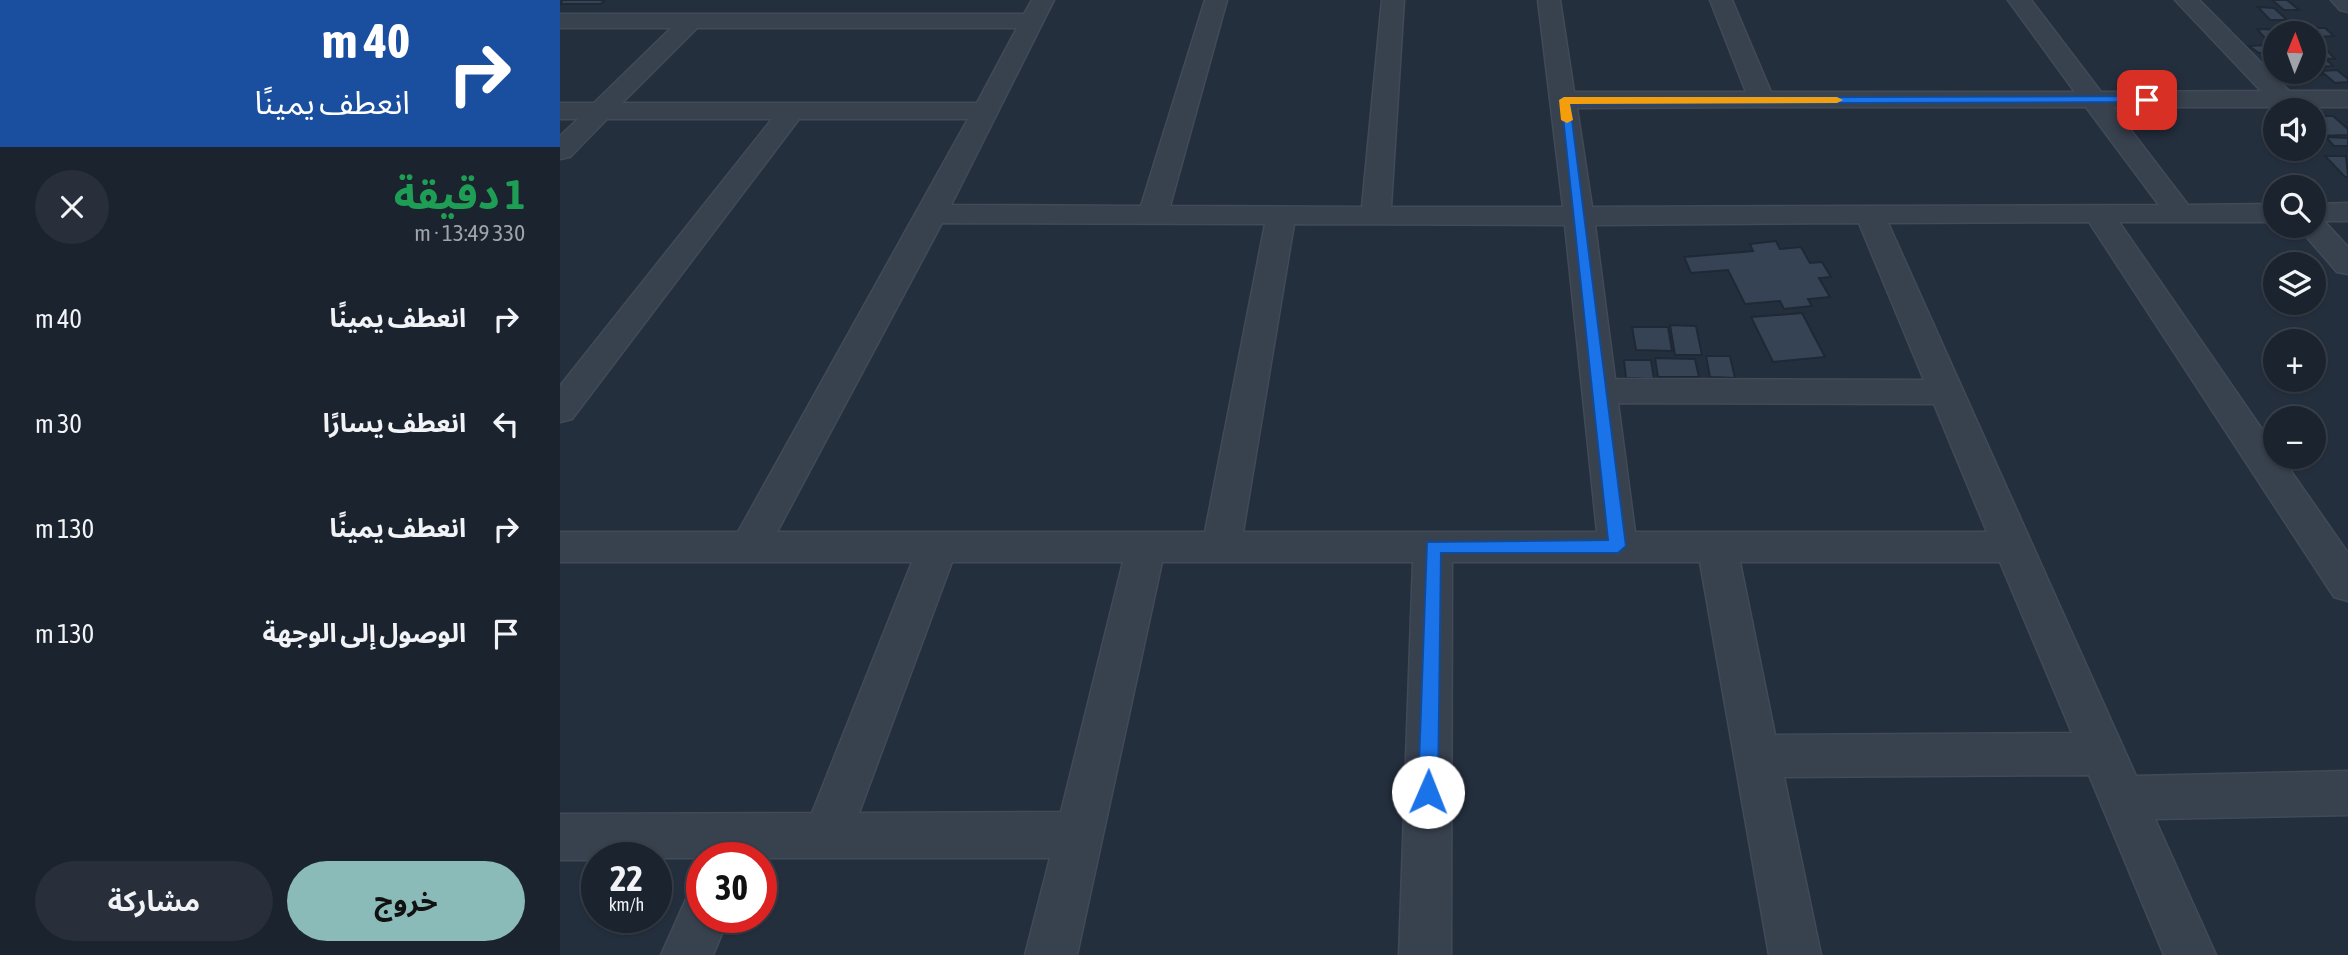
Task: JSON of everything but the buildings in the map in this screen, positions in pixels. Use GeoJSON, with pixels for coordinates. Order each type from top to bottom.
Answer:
{"type":"FeatureCollection","features":[{"type":"Feature","properties":{"kind":"street"},"geometry":{"type":"LineString","coordinates":[[1153,214],[1216,0]]}},
{"type":"Feature","properties":{"kind":"street"},"geometry":{"type":"LineString","coordinates":[[1376,214],[1393,0]]}},
{"type":"Feature","properties":{"kind":"street"},"geometry":{"type":"LineString","coordinates":[[1549,0],[1579,216],[1618,546]]}},
{"type":"Feature","properties":{"kind":"street"},"geometry":{"type":"LineString","coordinates":[[1721,0],[1762,100]]}},
{"type":"Feature","properties":{"kind":"street"},"geometry":{"type":"LineString","coordinates":[[2019,0],[2180,214]]}},
{"type":"Feature","properties":{"kind":"street"},"geometry":{"type":"LineString","coordinates":[[2186,0],[2281,98]]}},
{"type":"Feature","properties":{"kind":"street"},"geometry":{"type":"LineString","coordinates":[[2342,0],[2348,5]]}},
{"type":"Feature","properties":{"kind":"street"},"geometry":{"type":"LineString","coordinates":[[560,21],[1038,10],[932,214],[749,548]]}},
{"type":"Feature","properties":{"kind":"street"},"geometry":{"type":"LineString","coordinates":[[560,151],[692,20]]}},
{"type":"Feature","properties":{"kind":"street"},"geometry":{"type":"LineString","coordinates":[[2326,99],[2348,99]]}},
{"type":"Feature","properties":{"kind":"street"},"geometry":{"type":"LineString","coordinates":[[1564,100],[2263,100]]}},
{"type":"Feature","properties":{"kind":"street"},"geometry":{"type":"LineString","coordinates":[[560,410],[792,110]]}},
{"type":"Feature","properties":{"kind":"street"},"geometry":{"type":"LineString","coordinates":[[560,111],[986,111]]}},
{"type":"Feature","properties":{"kind":"street"},"geometry":{"type":"LineString","coordinates":[[2326,213],[2348,212]]}},
{"type":"Feature","properties":{"kind":"street"},"geometry":{"type":"LineString","coordinates":[[932,214],[1870,216],[2263,213]]}},
{"type":"Feature","properties":{"kind":"street"},"geometry":{"type":"LineString","coordinates":[[1221,548],[1281,214]]}},
{"type":"Feature","properties":{"kind":"street"},"geometry":{"type":"LineString","coordinates":[[2099,215],[2348,585]]}},
{"type":"Feature","properties":{"kind":"street"},"geometry":{"type":"LineString","coordinates":[[1870,216],[2190,955]]}},
{"type":"Feature","properties":{"kind":"street"},"geometry":{"type":"LineString","coordinates":[[2323,238],[2348,265]]}},
{"type":"Feature","properties":{"kind":"street"},"geometry":{"type":"LineString","coordinates":[[1600,391],[1948,392]]}},
{"type":"Feature","properties":{"kind":"street"},"geometry":{"type":"LineString","coordinates":[[560,547],[2015,547]]}},
{"type":"Feature","properties":{"kind":"street"},"geometry":{"type":"LineString","coordinates":[[826,837],[938,547]]}},
{"type":"Feature","properties":{"kind":"street"},"geometry":{"type":"LineString","coordinates":[[1425,955],[1433,547]]}},
{"type":"Feature","properties":{"kind":"street"},"geometry":{"type":"LineString","coordinates":[[1717,547],[1795,955]]}},
{"type":"Feature","properties":{"kind":"street"},"geometry":{"type":"LineString","coordinates":[[1051,955],[1146,549]]}},
{"type":"Feature","properties":{"kind":"street"},"geometry":{"type":"LineString","coordinates":[[1757,756],[2103,754]]}},
{"type":"Feature","properties":{"kind":"street"},"geometry":{"type":"LineString","coordinates":[[2121,798],[2348,793]]}},
{"type":"Feature","properties":{"kind":"street"},"geometry":{"type":"LineString","coordinates":[[777,843],[826,837],[1079,835]]}},
{"type":"Feature","properties":{"kind":"street"},"geometry":{"type":"LineString","coordinates":[[560,837],[686,845]]}},
{"type":"Feature","properties":{"kind":"street"},"geometry":{"type":"LineString","coordinates":[[687,955],[697,933]]}},
{"type":"Feature","properties":{"kind":"slow traffic"},"geometry":{"type":"LineString","coordinates":[[1567,120],[1564,100],[1837,100]]}},
{"type":"Feature","properties":{"kind":"route"},"geometry":{"type":"LineString","coordinates":[[1428,792],[1433,547],[1618,546],[1564,100],[2147,100]]}}]}
